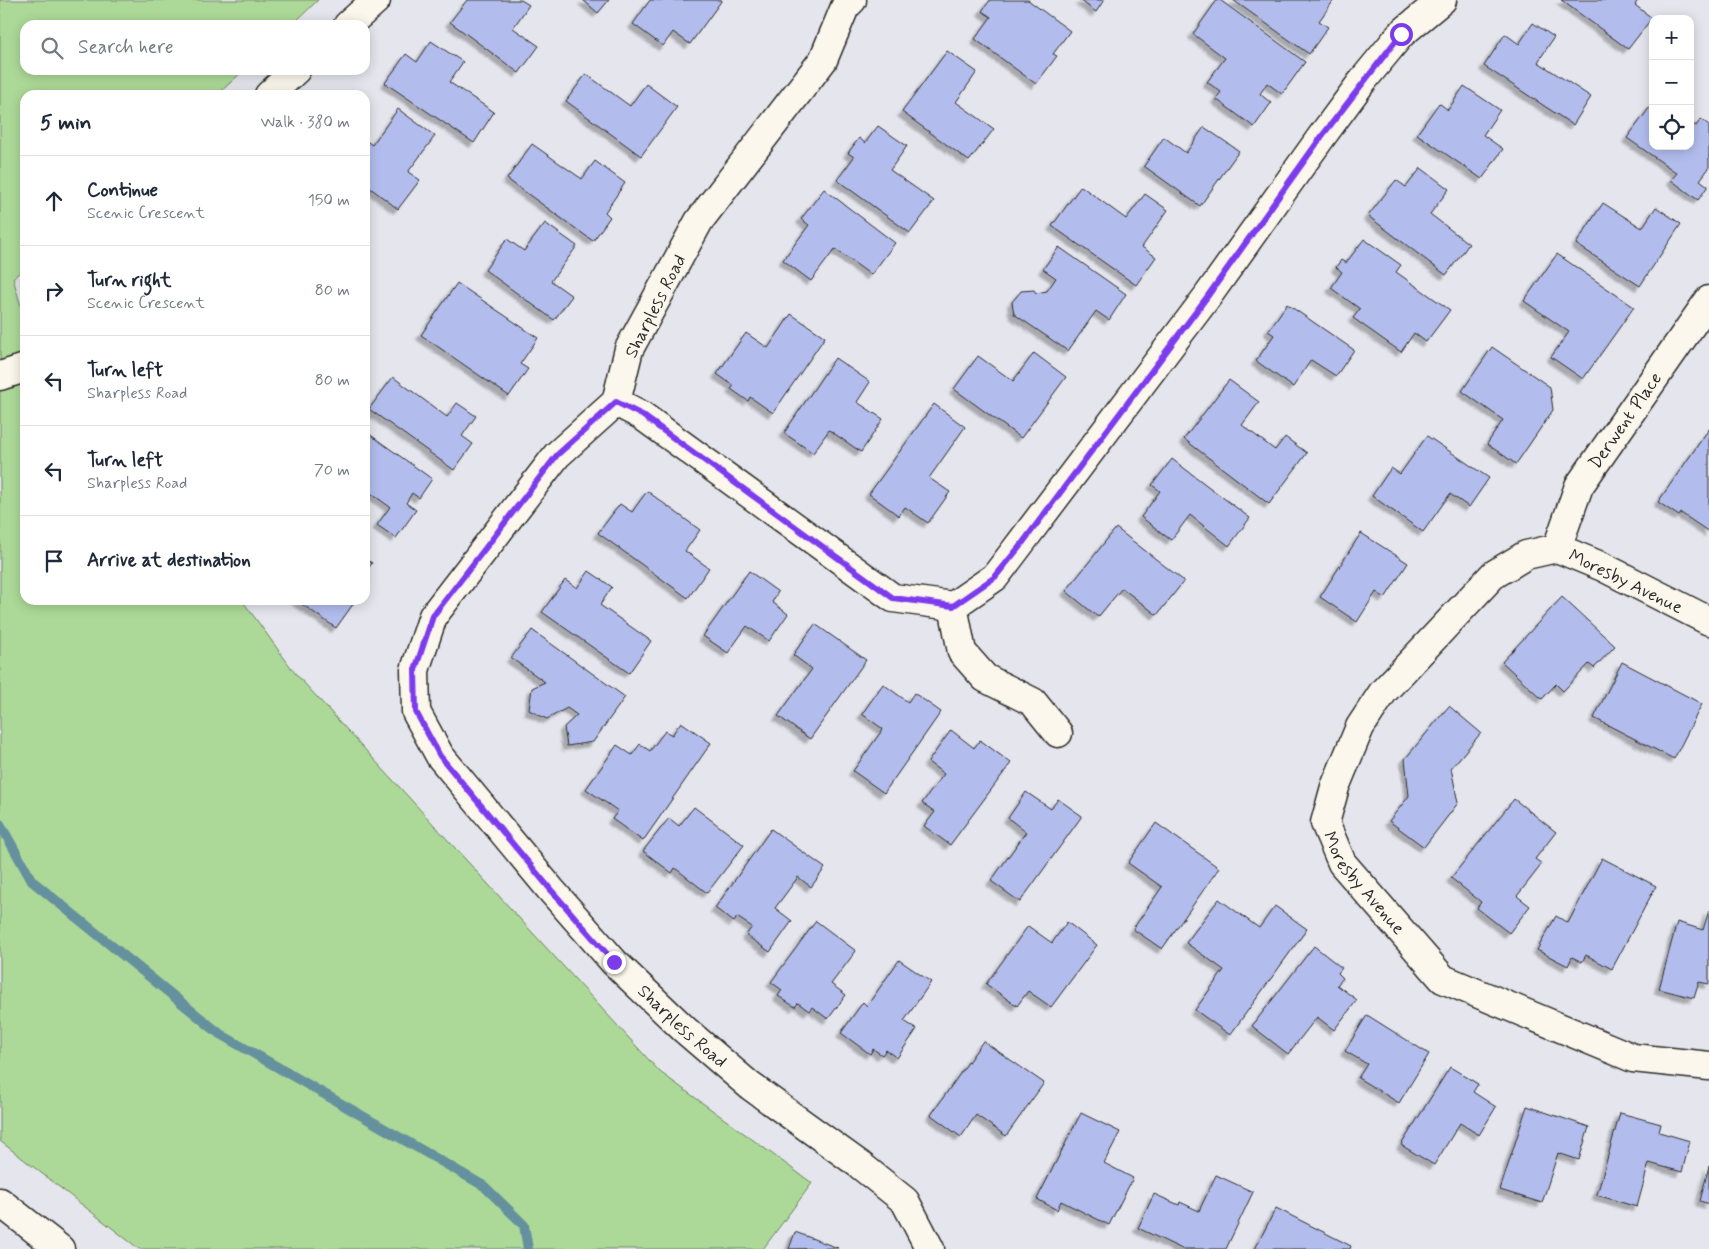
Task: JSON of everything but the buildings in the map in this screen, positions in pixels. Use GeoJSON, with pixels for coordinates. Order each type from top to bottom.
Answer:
{"type":"FeatureCollection","features":[{"type":"Feature","properties":{"kind":"street"},"geometry":{"type":"LineString","coordinates":[[354,20],[376,0]]}},
{"type":"Feature","properties":{"kind":"street"},"geometry":{"type":"LineString","coordinates":[[616,402],[642,415],[893,598],[953,606],[995,577],[1207,297],[1364,79],[1401,34],[1442,0]]}},
{"type":"Feature","properties":{"kind":"street","name":"Sharpless Road"},"geometry":{"type":"LineString","coordinates":[[844,2],[823,60],[699,221],[629,349],[616,402],[557,455],[433,616],[415,670],[416,712],[440,756],[551,890],[614,962],[685,1030],[749,1085],[860,1164],[905,1202],[930,1249]]}},
{"type":"Feature","properties":{"kind":"street"},"geometry":{"type":"LineString","coordinates":[[274,90],[291,75]]}},
{"type":"Feature","properties":{"kind":"street","name":"Derwent Place"},"geometry":{"type":"LineString","coordinates":[[1557,548],[1579,486],[1709,300]]}},
{"type":"Feature","properties":{"kind":"street"},"geometry":{"type":"LineString","coordinates":[[0,376],[20,370]]}},
{"type":"Feature","properties":{"kind":"street","name":"Moresby Avenue"},"geometry":{"type":"LineString","coordinates":[[1709,621],[1603,567],[1557,548],[1526,555],[1493,575],[1383,692],[1360,727],[1334,787],[1325,823],[1342,863],[1443,979],[1633,1058],[1709,1066]]}},
{"type":"Feature","properties":{"kind":"street"},"geometry":{"type":"LineString","coordinates":[[953,606],[962,652],[985,678],[1033,702],[1058,733]]}},
{"type":"Feature","properties":{"kind":"street"},"geometry":{"type":"LineString","coordinates":[[0,1202],[60,1249]]}},
{"type":"Feature","properties":{"kind":"green space"},"geometry":{"type":"Polygon","coordinates":[[[0,0],[318,0],[297,20],[20,20],[20,75],[239,75],[222,90],[20,90],[20,272],[13,278],[20,303],[20,605],[246,605],[295,673],[660,1072],[812,1183],[763,1249],[139,1249],[0,1141],[0,0]]]}},
{"type":"Feature","properties":{"kind":"waterway"},"geometry":{"type":"LineString","coordinates":[[0,824],[32,881],[220,1034],[484,1186],[524,1225],[528,1249]]}},
{"type":"Feature","properties":{"kind":"route"},"geometry":{"type":"LineString","coordinates":[[614,962],[551,890],[440,756],[416,712],[415,670],[433,616],[557,455],[616,402],[642,415],[893,598],[953,606],[995,577],[1021,545],[1207,297],[1364,79],[1401,34]]}}]}
